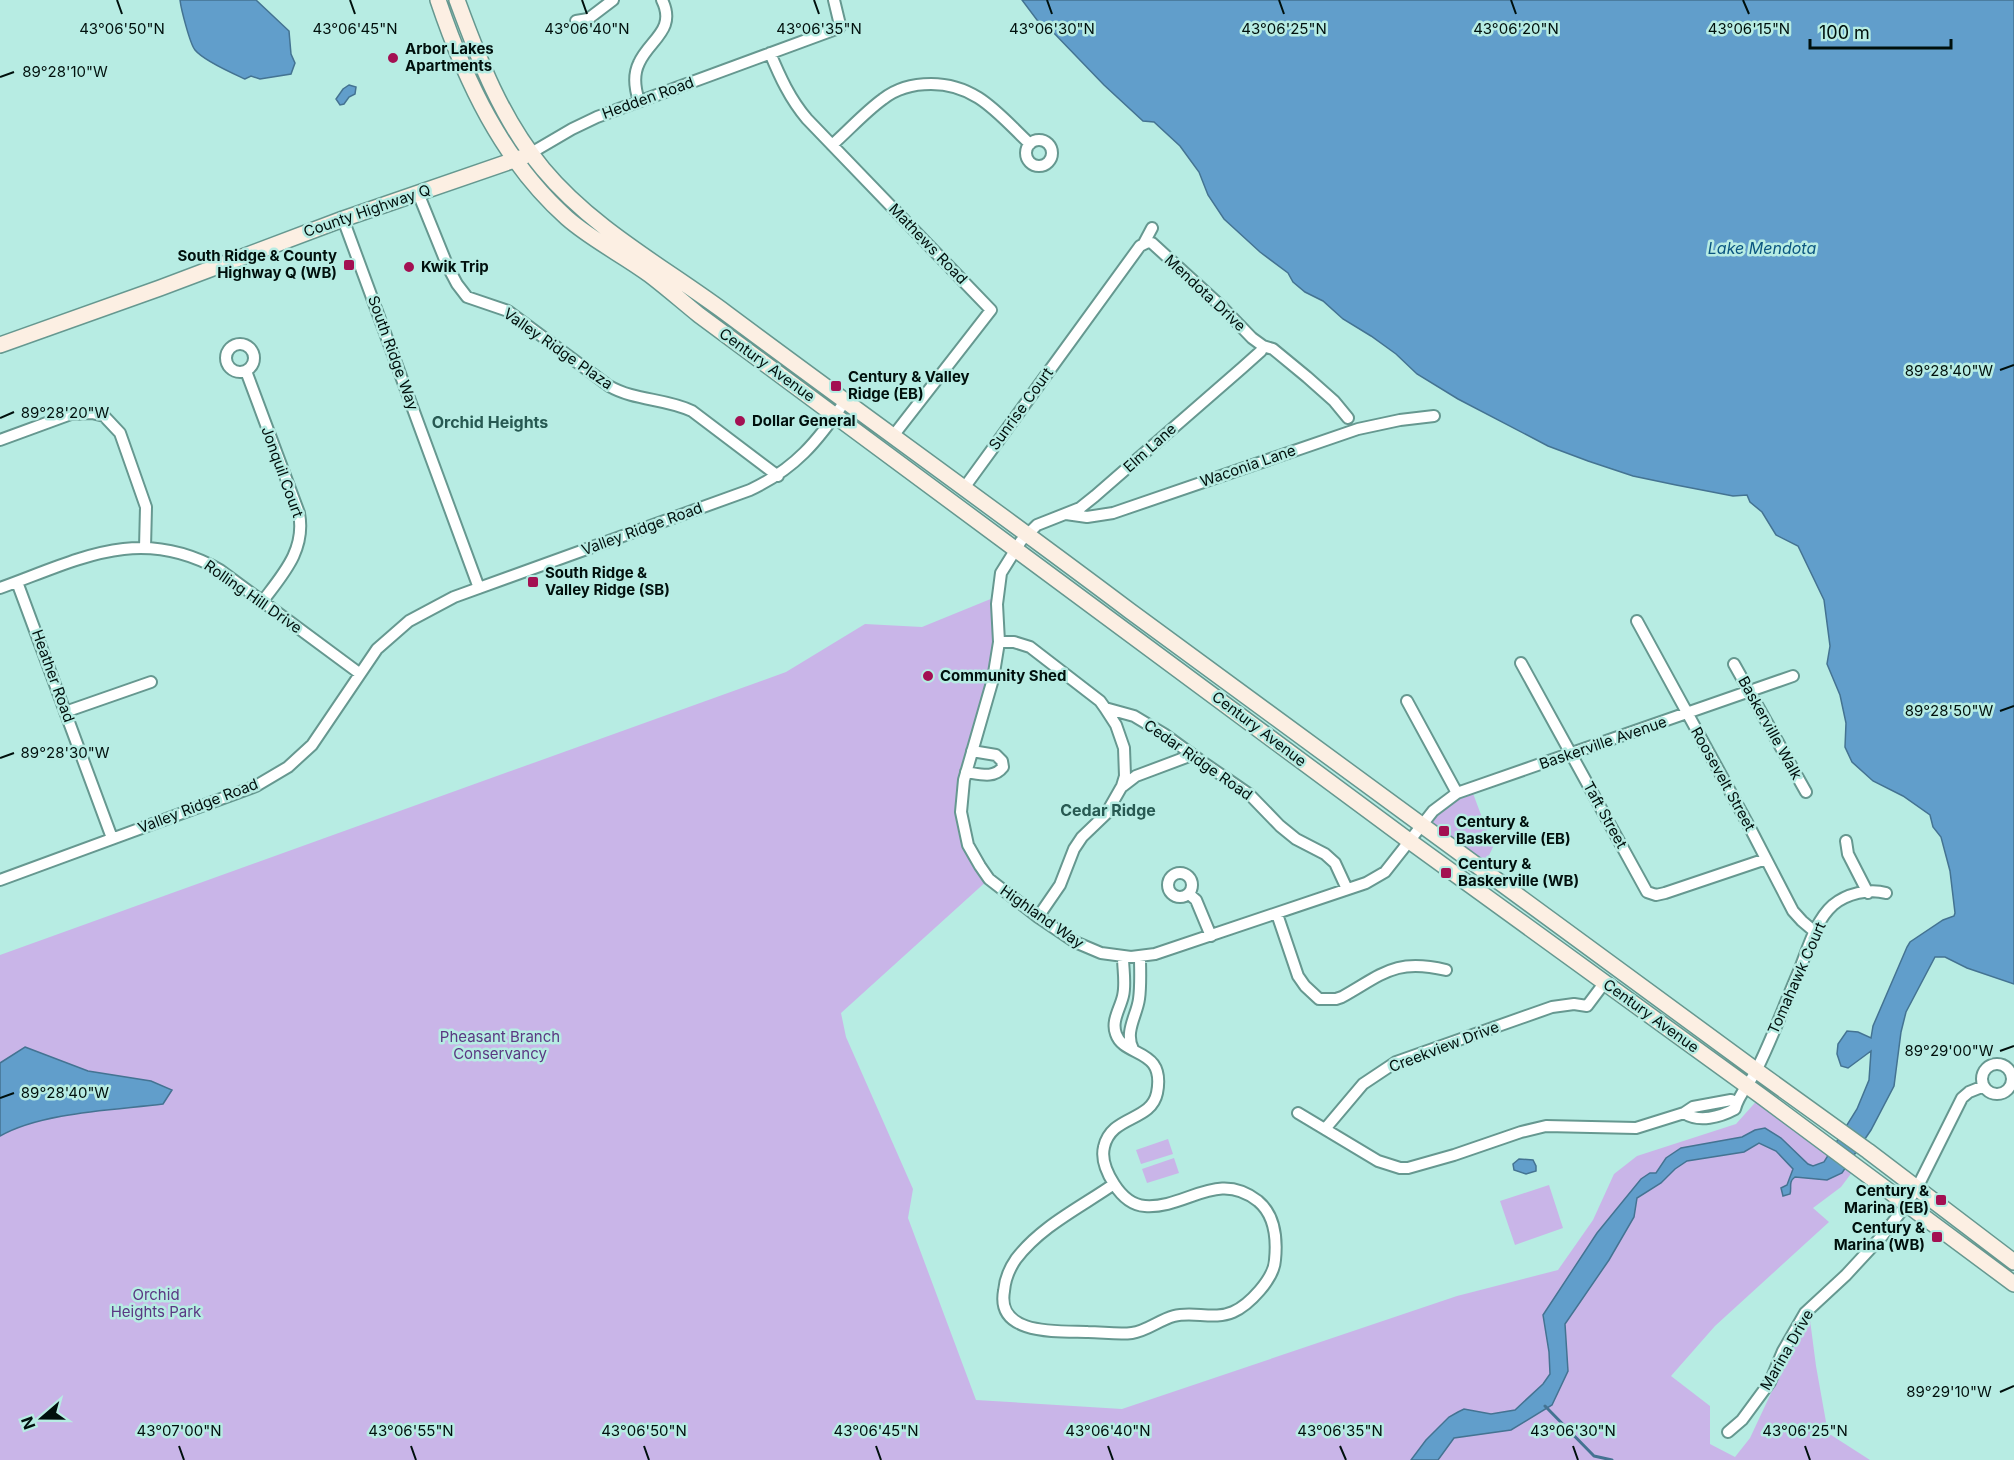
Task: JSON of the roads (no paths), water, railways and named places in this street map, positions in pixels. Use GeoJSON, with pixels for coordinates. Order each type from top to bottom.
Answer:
{"type":"FeatureCollection","features":[{"type":"Feature","properties":{"kind":"main road","name":"Century Avenue"},"geometry":{"type":"LineString","coordinates":[[438,0],[472,87],[493,127],[516,160],[557,208],[582,230],[650,276],[699,315],[1408,840],[1747,1086],[2014,1284]]}},
{"type":"Feature","properties":{"kind":"main road","name":"Century Avenue"},"geometry":{"type":"LineString","coordinates":[[457,0],[489,82],[531,153],[544,170],[591,217],[710,301],[1756,1071],[1873,1154],[2014,1262]]}},
{"type":"Feature","properties":{"kind":"main road","name":"County Highway Q"},"geometry":{"type":"LineString","coordinates":[[0,345],[343,219],[531,153]]}},
{"type":"Feature","properties":{"kind":"street"},"geometry":{"type":"LineString","coordinates":[[576,21],[588,19],[613,0]]}},
{"type":"Feature","properties":{"kind":"street"},"geometry":{"type":"LineString","coordinates":[[639,101],[636,89],[637,67],[660,35],[666,21],[666,9],[662,0]]}},
{"type":"Feature","properties":{"kind":"street","name":"Hedden Road"},"geometry":{"type":"LineString","coordinates":[[531,153],[579,125],[839,28],[834,0]]}},
{"type":"Feature","properties":{"kind":"street","name":"Mathews Road"},"geometry":{"type":"LineString","coordinates":[[770,53],[781,81],[794,103],[991,310],[893,436]]}},
{"type":"Feature","properties":{"kind":"street"},"geometry":{"type":"LineString","coordinates":[[832,145],[885,98],[905,88],[921,84],[955,86],[972,93],[987,103],[1030,144]]}},
{"type":"Feature","properties":{"kind":"street","name":"Valley Ridge Plaza"},"geometry":{"type":"LineString","coordinates":[[418,193],[453,277],[467,297],[508,310],[620,392],[681,405],[692,411],[778,476]]}},
{"type":"Feature","properties":{"kind":"street","name":"South Ridge Way"},"geometry":{"type":"LineString","coordinates":[[343,219],[479,588]]}},
{"type":"Feature","properties":{"kind":"street"},"geometry":{"type":"LineString","coordinates":[[1144,243],[1152,228]]}},
{"type":"Feature","properties":{"kind":"street","name":"Sunrise Court"},"geometry":{"type":"LineString","coordinates":[[964,488],[1144,243]]}},
{"type":"Feature","properties":{"kind":"street","name":"Mendota Drive"},"geometry":{"type":"LineString","coordinates":[[1144,243],[1152,243],[1263,346],[1273,349],[1334,401],[1348,418]]}},
{"type":"Feature","properties":{"kind":"street","name":"Elm Lane"},"geometry":{"type":"LineString","coordinates":[[1027,534],[1039,524],[1080,508],[1242,368],[1261,351],[1263,346]]}},
{"type":"Feature","properties":{"kind":"street","name":"Jonquil Court"},"geometry":{"type":"LineString","coordinates":[[246,371],[299,513],[301,525],[300,540],[291,564],[262,602]]}},
{"type":"Feature","properties":{"kind":"street","name":"Valley Ridge Road"},"geometry":{"type":"LineString","coordinates":[[0,880],[256,786],[288,766],[318,737],[358,673],[377,649],[409,621],[436,606],[479,588],[750,490],[778,476],[804,454],[845,401]]}},
{"type":"Feature","properties":{"kind":"street"},"geometry":{"type":"LineString","coordinates":[[0,440],[71,414],[92,413],[104,416],[120,433],[147,507],[145,548]]}},
{"type":"Feature","properties":{"kind":"street","name":"Waconia Lane"},"geometry":{"type":"LineString","coordinates":[[1063,514],[1087,517],[1113,513],[1348,432],[1400,420],[1434,416]]}},
{"type":"Feature","properties":{"kind":"street","name":"Highland Way"},"geometry":{"type":"LineString","coordinates":[[1027,534],[1007,561],[999,582],[997,604],[999,642],[993,679],[966,772],[961,812],[963,828],[974,856],[989,879],[1038,917],[1085,948],[1123,957],[1155,954],[1366,884],[1380,876],[1422,823]]}},
{"type":"Feature","properties":{"kind":"street","name":"Rolling Hill Drive"},"geometry":{"type":"LineString","coordinates":[[0,588],[108,550],[145,548],[169,550],[205,562],[219,570],[358,673]]}},
{"type":"Feature","properties":{"kind":"street","name":"Heather Road"},"geometry":{"type":"LineString","coordinates":[[18,582],[112,838]]}},
{"type":"Feature","properties":{"kind":"street","name":"Roosevelt Street"},"geometry":{"type":"LineString","coordinates":[[1636,621],[1796,914],[1815,932]]}},
{"type":"Feature","properties":{"kind":"street","name":"Cedar Ridge Road"},"geometry":{"type":"LineString","coordinates":[[999,642],[1014,642],[1030,647],[1100,701],[1105,708],[1134,716],[1181,745],[1249,794],[1296,839],[1325,854],[1335,863],[1347,890]]}},
{"type":"Feature","properties":{"kind":"street","name":"Taft Street"},"geometry":{"type":"LineString","coordinates":[[1521,663],[1645,890],[1650,894],[1660,894],[1766,859]]}},
{"type":"Feature","properties":{"kind":"street","name":"Baskerville Walk"},"geometry":{"type":"LineString","coordinates":[[1734,664],[1806,792]]}},
{"type":"Feature","properties":{"kind":"street","name":"Baskerville Avenue"},"geometry":{"type":"LineString","coordinates":[[1422,823],[1440,804],[1457,794],[1793,676]]}},
{"type":"Feature","properties":{"kind":"street"},"geometry":{"type":"LineString","coordinates":[[65,712],[151,682]]}},
{"type":"Feature","properties":{"kind":"street"},"geometry":{"type":"LineString","coordinates":[[1407,701],[1457,794]]}},
{"type":"Feature","properties":{"kind":"street"},"geometry":{"type":"LineString","coordinates":[[1038,917],[1060,885],[1078,843],[1106,814],[1122,786],[1125,776],[1124,748],[1116,725],[1105,708]]}},
{"type":"Feature","properties":{"kind":"street"},"geometry":{"type":"LineString","coordinates":[[966,772],[991,775],[999,772],[1003,766],[1002,761],[996,755],[972,751]]}},
{"type":"Feature","properties":{"kind":"street"},"geometry":{"type":"LineString","coordinates":[[1122,786],[1136,776],[1192,755]]}},
{"type":"Feature","properties":{"kind":"street"},"geometry":{"type":"LineString","coordinates":[[1846,842],[1848,854],[1868,893]]}},
{"type":"Feature","properties":{"kind":"street","name":"Tomahawk Court"},"geometry":{"type":"LineString","coordinates":[[1325,1129],[1377,1161],[1408,1168],[1546,1126],[1636,1128],[1684,1113],[1695,1119],[1718,1116],[1735,1109],[1756,1071],[1815,932],[1824,916],[1832,906],[1846,897],[1857,893],[1886,893]]}},
{"type":"Feature","properties":{"kind":"street"},"geometry":{"type":"LineString","coordinates":[[1189,894],[1196,900],[1211,936]]}},
{"type":"Feature","properties":{"kind":"street"},"geometry":{"type":"LineString","coordinates":[[1277,914],[1298,976],[1319,999],[1342,997],[1376,976],[1398,967],[1431,967],[1446,970]]}},
{"type":"Feature","properties":{"kind":"street"},"geometry":{"type":"LineString","coordinates":[[1133,1048],[1130,1040],[1133,1016],[1139,1000],[1140,956]]}},
{"type":"Feature","properties":{"kind":"street"},"geometry":{"type":"LineString","coordinates":[[1114,1184],[1081,1204],[1025,1248],[1015,1260],[1007,1274],[1002,1298],[1004,1308],[1014,1320],[1025,1327],[1071,1332],[1122,1334],[1139,1332],[1174,1316],[1232,1312],[1265,1285],[1271,1276],[1275,1263],[1275,1233],[1264,1206],[1249,1194],[1235,1189],[1216,1188],[1171,1202],[1145,1206],[1125,1199],[1114,1184],[1102,1154],[1108,1134],[1114,1127],[1142,1113],[1153,1104],[1159,1078],[1153,1063],[1119,1041],[1115,1034],[1115,1017],[1123,992],[1123,957]]}},
{"type":"Feature","properties":{"kind":"street","name":"Creekview Drive"},"geometry":{"type":"LineString","coordinates":[[1325,1129],[1363,1084],[1396,1062],[1552,1007],[1574,1004],[1587,1006],[1605,982]]}},
{"type":"Feature","properties":{"kind":"street","name":"Marina Drive"},"geometry":{"type":"LineString","coordinates":[[1728,1432],[1742,1420],[1770,1382],[1783,1351],[1805,1314],[1854,1267],[1883,1235],[1906,1204],[1917,1188],[1962,1098],[1969,1092],[1984,1086]]}},
{"type":"Feature","properties":{"kind":"street"},"geometry":{"type":"LineString","coordinates":[[1298,1113],[1325,1129]]}},
{"type":"Feature","properties":{"kind":"water"},"geometry":{"type":"Polygon","coordinates":[[[180,0],[256,0],[289,31],[291,54],[295,63],[291,74],[260,79],[251,76],[245,79],[205,58],[193,46],[180,0]]]}},
{"type":"Feature","properties":{"kind":"water","name":"Lake Mendota"},"geometry":{"type":"Polygon","coordinates":[[[1022,0],[2014,0],[2014,984],[1967,968],[1945,957],[1935,957],[1906,1012],[1894,1086],[1871,1130],[1842,1173],[1827,1180],[1795,1177],[1791,1183],[1790,1194],[1783,1196],[1781,1188],[1787,1185],[1793,1169],[1776,1151],[1759,1143],[1744,1152],[1687,1161],[1661,1183],[1637,1198],[1634,1217],[1609,1260],[1565,1324],[1568,1371],[1552,1405],[1511,1430],[1454,1438],[1438,1460],[1411,1460],[1426,1440],[1449,1417],[1464,1409],[1491,1414],[1515,1410],[1543,1384],[1550,1374],[1543,1315],[1597,1233],[1641,1179],[1650,1173],[1656,1173],[1666,1158],[1681,1148],[1742,1137],[1765,1128],[1781,1138],[1808,1164],[1813,1166],[1824,1162],[1857,1109],[1869,1080],[1871,1051],[1848,1068],[1841,1066],[1837,1054],[1838,1044],[1847,1031],[1858,1032],[1871,1038],[1873,1026],[1910,942],[1943,920],[1954,916],[1950,871],[1941,837],[1933,827],[1930,815],[1903,796],[1873,781],[1852,762],[1845,747],[1846,723],[1840,695],[1827,664],[1830,646],[1824,600],[1798,546],[1776,535],[1762,512],[1750,502],[1747,495],[1733,496],[1633,476],[1588,461],[1548,446],[1458,399],[1417,374],[1396,354],[1343,319],[1323,301],[1305,292],[1293,282],[1288,273],[1260,252],[1224,219],[1208,195],[1199,172],[1180,146],[1154,122],[1143,121],[1104,85],[1050,29],[1037,20],[1022,0]]]}},
{"type":"Feature","properties":{"kind":"water"},"geometry":{"type":"Polygon","coordinates":[[[349,85],[356,87],[355,94],[340,105],[336,99],[349,85]]]}},
{"type":"Feature","properties":{"kind":"water"},"geometry":{"type":"Polygon","coordinates":[[[25,1047],[88,1071],[151,1081],[172,1090],[163,1104],[57,1117],[17,1128],[0,1136],[0,1063],[25,1047]]]}},
{"type":"Feature","properties":{"kind":"water"},"geometry":{"type":"Polygon","coordinates":[[[1519,1159],[1533,1160],[1536,1171],[1526,1174],[1514,1170],[1513,1164],[1519,1159]]]}},
{"type":"Feature","properties":{"kind":"waterway"},"geometry":{"type":"LineString","coordinates":[[1545,1406],[1594,1456],[1612,1460]]}},
{"type":"Feature","properties":{"kind":"place","name":"Arbor Lakes Apartments"},"geometry":{"type":"Point","coordinates":[393,58]}},
{"type":"Feature","properties":{"kind":"place","name":"South Ridge & County Highway Q (WB)"},"geometry":{"type":"Point","coordinates":[349,265]}},
{"type":"Feature","properties":{"kind":"place","name":"Kwik Trip"},"geometry":{"type":"Point","coordinates":[409,267]}},
{"type":"Feature","properties":{"kind":"place","name":"Century & Valley Ridge (EB)"},"geometry":{"type":"Point","coordinates":[836,386]}},
{"type":"Feature","properties":{"kind":"place","name":"Dollar General"},"geometry":{"type":"Point","coordinates":[740,421]}},
{"type":"Feature","properties":{"kind":"place","name":"South Ridge & Valley Ridge (SB)"},"geometry":{"type":"Point","coordinates":[533,582]}},
{"type":"Feature","properties":{"kind":"place","name":"Community Shed"},"geometry":{"type":"Point","coordinates":[928,676]}},
{"type":"Feature","properties":{"kind":"place","name":"Century & Baskerville (EB)"},"geometry":{"type":"Point","coordinates":[1444,831]}},
{"type":"Feature","properties":{"kind":"place","name":"Century & Baskerville (WB)"},"geometry":{"type":"Point","coordinates":[1446,873]}},
{"type":"Feature","properties":{"kind":"place","name":"Century & Marina (EB)"},"geometry":{"type":"Point","coordinates":[1941,1200]}},
{"type":"Feature","properties":{"kind":"place","name":"Century & Marina (WB)"},"geometry":{"type":"Point","coordinates":[1937,1237]}},
{"type":"Feature","properties":{"kind":"district","name":"Orchid Heights"},"geometry":{"type":"Point","coordinates":[490,422]}},
{"type":"Feature","properties":{"kind":"district","name":"Cedar Ridge"},"geometry":{"type":"Point","coordinates":[1108,810]}},
{"type":"Feature","properties":{"kind":"park label","name":"Pheasant Branch Conservancy"},"geometry":{"type":"Point","coordinates":[500,1046]}},
{"type":"Feature","properties":{"kind":"park label","name":"Orchid Heights Park"},"geometry":{"type":"Point","coordinates":[156,1304]}}]}
